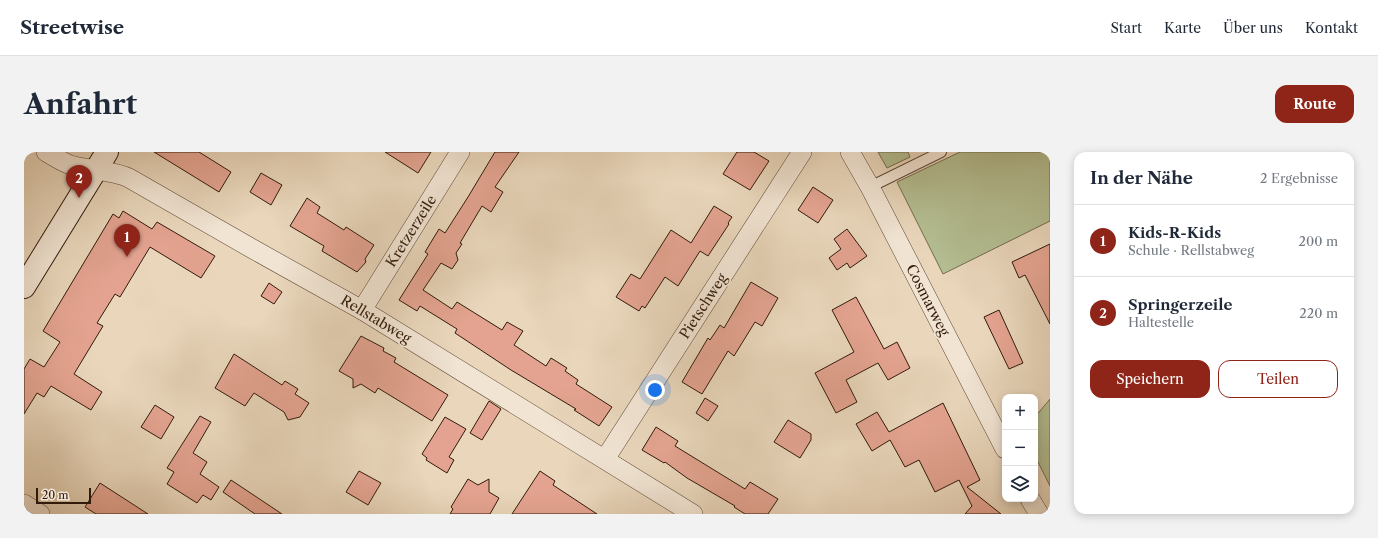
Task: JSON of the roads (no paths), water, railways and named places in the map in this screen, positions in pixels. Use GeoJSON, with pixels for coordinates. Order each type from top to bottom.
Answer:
{"type":"FeatureCollection","features":[{"type":"Feature","properties":{"kind":"street","name":"Rellstabweg"},"geometry":{"type":"LineString","coordinates":[[46,152],[72,166],[120,173],[130,178],[250,248],[362,310],[693,514]]}},
{"type":"Feature","properties":{"kind":"street"},"geometry":{"type":"LineString","coordinates":[[24,287],[107,152]]}},
{"type":"Feature","properties":{"kind":"street","name":"Kretzerzeile"},"geometry":{"type":"LineString","coordinates":[[362,310],[460,152]]}},
{"type":"Feature","properties":{"kind":"street","name":"Pietschweg"},"geometry":{"type":"LineString","coordinates":[[605,459],[802,152]]}},
{"type":"Feature","properties":{"kind":"street","name":"Cosmarweg"},"geometry":{"type":"LineString","coordinates":[[850,152],[870,187],[1002,444]]}},
{"type":"Feature","properties":{"kind":"street"},"geometry":{"type":"LineString","coordinates":[[24,504],[40,514]]}},
{"type":"Feature","properties":{"kind":"lane"},"geometry":{"type":"LineString","coordinates":[[870,187],[941,152]]}},
{"type":"Feature","properties":{"kind":"place","name":"Springerzeile"},"geometry":{"type":"Point","coordinates":[79,198]}},
{"type":"Feature","properties":{"kind":"place","name":"Kids-R-Kids"},"geometry":{"type":"Point","coordinates":[127,257]}}]}
